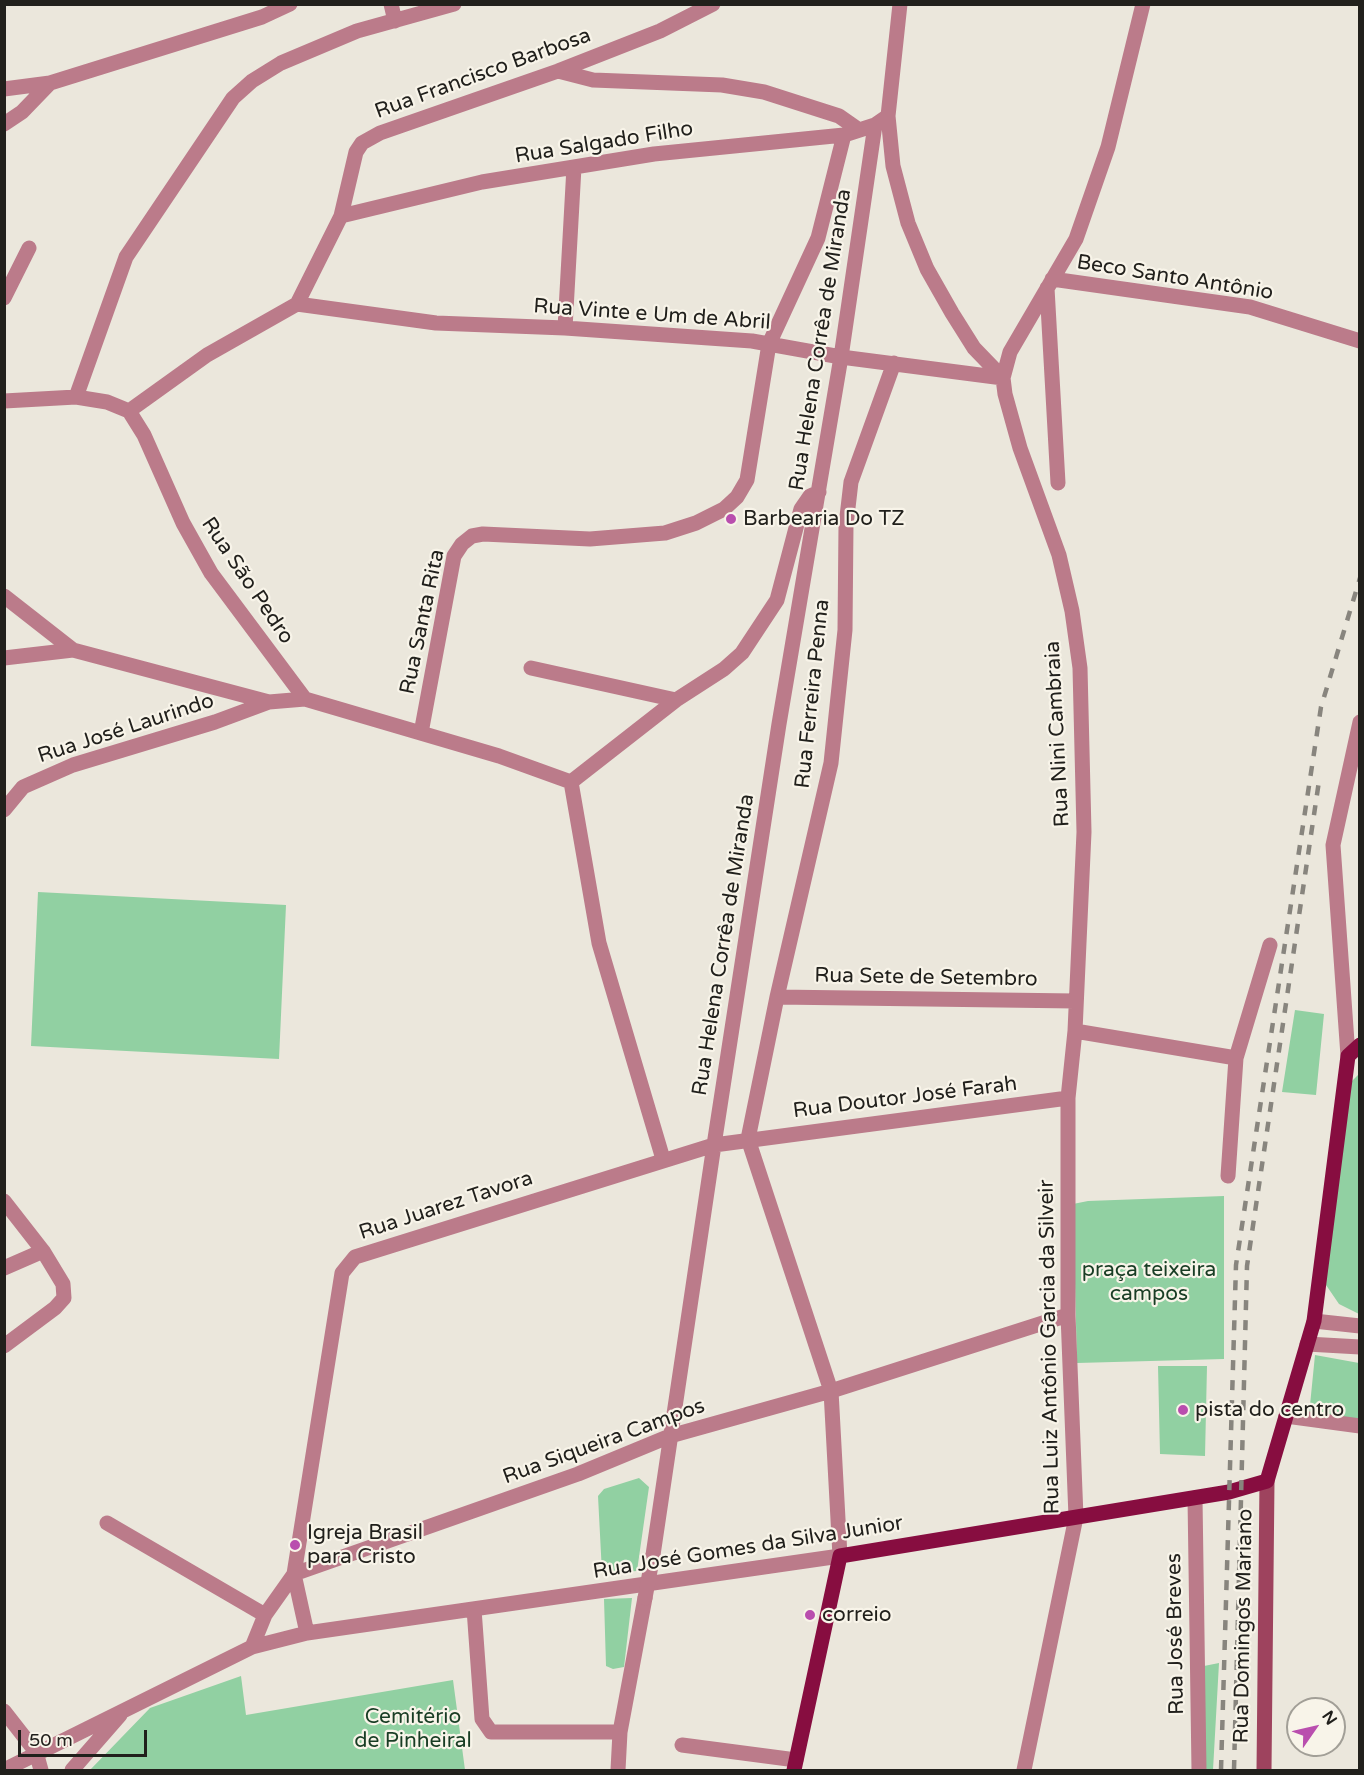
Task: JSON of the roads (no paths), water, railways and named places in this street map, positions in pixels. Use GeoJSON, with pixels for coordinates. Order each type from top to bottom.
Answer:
{"type":"FeatureCollection","features":[{"type":"Feature","properties":{"kind":"main road"},"geometry":{"type":"LineString","coordinates":[[1267,1481],[1314,1321],[1348,1056],[1359,1045]]}},
{"type":"Feature","properties":{"kind":"main road","name":"Rua José Gomes da Silva Junior"},"geometry":{"type":"LineString","coordinates":[[840,1556],[1242,1490],[1267,1481]]}},
{"type":"Feature","properties":{"kind":"main road"},"geometry":{"type":"LineString","coordinates":[[795,1765],[840,1556]]}},
{"type":"Feature","properties":{"kind":"street"},"geometry":{"type":"LineString","coordinates":[[4,89],[50,83],[261,11],[290,4]]}},
{"type":"Feature","properties":{"kind":"street"},"geometry":{"type":"LineString","coordinates":[[391,4],[395,21]]}},
{"type":"Feature","properties":{"kind":"street"},"geometry":{"type":"LineString","coordinates":[[76,397],[126,257],[233,98],[252,81],[281,63],[357,31],[454,4]]}},
{"type":"Feature","properties":{"kind":"street","name":"Rua Francisco Barbosa"},"geometry":{"type":"LineString","coordinates":[[297,304],[341,216],[356,152],[370,137],[558,71],[660,31],[713,4]]}},
{"type":"Feature","properties":{"kind":"street"},"geometry":{"type":"LineString","coordinates":[[900,4],[888,116],[893,166],[908,224],[927,269],[974,348],[1003,378]]}},
{"type":"Feature","properties":{"kind":"street"},"geometry":{"type":"LineString","coordinates":[[1003,378],[1010,352],[1076,238],[1108,147],[1143,4]]}},
{"type":"Feature","properties":{"kind":"street"},"geometry":{"type":"LineString","coordinates":[[558,71],[592,80],[722,85],[764,92],[839,116],[851,132],[818,238],[770,344]]}},
{"type":"Feature","properties":{"kind":"street"},"geometry":{"type":"LineString","coordinates":[[4,124],[22,112],[50,83]]}},
{"type":"Feature","properties":{"kind":"street","name":"Rua Salgado Filho"},"geometry":{"type":"LineString","coordinates":[[341,216],[482,182],[654,154],[851,132],[875,125],[888,116]]}},
{"type":"Feature","properties":{"kind":"street","name":"Rua Helena Corrêa de Miranda"},"geometry":{"type":"LineString","coordinates":[[618,1770],[620,1732],[653,1554],[714,1145],[841,357],[875,125]]}},
{"type":"Feature","properties":{"kind":"street"},"geometry":{"type":"LineString","coordinates":[[565,328],[574,167]]}},
{"type":"Feature","properties":{"kind":"street"},"geometry":{"type":"LineString","coordinates":[[4,298],[29,248]]}},
{"type":"Feature","properties":{"kind":"street"},"geometry":{"type":"LineString","coordinates":[[1050,283],[1058,483]]}},
{"type":"Feature","properties":{"kind":"street","name":"Beco Santo Antônio"},"geometry":{"type":"LineString","coordinates":[[1050,283],[1250,307],[1359,341]]}},
{"type":"Feature","properties":{"kind":"street"},"geometry":{"type":"LineString","coordinates":[[4,400],[76,397],[107,402],[129,411],[207,355],[297,304]]}},
{"type":"Feature","properties":{"kind":"street","name":"Rua Vinte e Um de Abril"},"geometry":{"type":"LineString","coordinates":[[297,304],[436,323],[565,328],[770,344],[841,357],[1003,378]]}},
{"type":"Feature","properties":{"kind":"street","name":"Rua Santa Rita"},"geometry":{"type":"LineString","coordinates":[[421,734],[454,556],[462,544],[472,536],[483,534],[590,539],[665,533],[696,523],[723,509],[737,497],[747,480],[770,344]]}},
{"type":"Feature","properties":{"kind":"street","name":"Rua Ferreira Penna"},"geometry":{"type":"LineString","coordinates":[[748,1139],[777,997],[831,763],[845,630],[846,525],[851,482],[894,363]]}},
{"type":"Feature","properties":{"kind":"street","name":"Rua Nini Cambraia"},"geometry":{"type":"LineString","coordinates":[[1003,378],[1005,394],[1020,448],[1059,555],[1072,611],[1080,668],[1084,832],[1075,1031],[1068,1098]]}},
{"type":"Feature","properties":{"kind":"street","name":"Rua São Pedro"},"geometry":{"type":"LineString","coordinates":[[129,411],[144,435],[183,523],[211,573],[304,699]]}},
{"type":"Feature","properties":{"kind":"street"},"geometry":{"type":"LineString","coordinates":[[571,782],[676,700],[734,662],[777,600],[801,509],[810,496],[819,492]]}},
{"type":"Feature","properties":{"kind":"street"},"geometry":{"type":"LineString","coordinates":[[4,596],[12,610],[73,650],[269,702],[304,699],[571,782]]}},
{"type":"Feature","properties":{"kind":"street"},"geometry":{"type":"LineString","coordinates":[[4,658],[73,650]]}},
{"type":"Feature","properties":{"kind":"street"},"geometry":{"type":"LineString","coordinates":[[531,668],[676,700]]}},
{"type":"Feature","properties":{"kind":"street","name":"Rua José Laurindo"},"geometry":{"type":"LineString","coordinates":[[4,810],[23,787],[73,765],[215,722],[269,702]]}},
{"type":"Feature","properties":{"kind":"street"},"geometry":{"type":"LineString","coordinates":[[1348,1056],[1333,845],[1359,722]]}},
{"type":"Feature","properties":{"kind":"street"},"geometry":{"type":"LineString","coordinates":[[571,782],[599,943],[663,1159]]}},
{"type":"Feature","properties":{"kind":"street"},"geometry":{"type":"LineString","coordinates":[[1228,1176],[1236,1058],[1270,945]]}},
{"type":"Feature","properties":{"kind":"street","name":"Rua Sete de Setembro"},"geometry":{"type":"LineString","coordinates":[[777,997],[1075,1001]]}},
{"type":"Feature","properties":{"kind":"street"},"geometry":{"type":"LineString","coordinates":[[1075,1031],[1236,1058]]}},
{"type":"Feature","properties":{"kind":"street","name":"Rua Doutor José Farah"},"geometry":{"type":"LineString","coordinates":[[748,1139],[1068,1098]]}},
{"type":"Feature","properties":{"kind":"street","name":"Rua Luiz Antônio Garcia da Silveir"},"geometry":{"type":"LineString","coordinates":[[1024,1770],[1076,1517],[1068,1315],[1068,1098]]}},
{"type":"Feature","properties":{"kind":"street"},"geometry":{"type":"LineString","coordinates":[[748,1139],[831,1391],[840,1556]]}},
{"type":"Feature","properties":{"kind":"street","name":"Rua Juarez Tavora"},"geometry":{"type":"LineString","coordinates":[[307,1633],[294,1574],[342,1273],[356,1257],[663,1159],[714,1145],[748,1139]]}},
{"type":"Feature","properties":{"kind":"street"},"geometry":{"type":"LineString","coordinates":[[4,1201],[43,1251],[63,1284],[64,1298],[4,1346]]}},
{"type":"Feature","properties":{"kind":"street"},"geometry":{"type":"LineString","coordinates":[[4,1268],[43,1251]]}},
{"type":"Feature","properties":{"kind":"street","name":"Rua Siqueira Campos"},"geometry":{"type":"LineString","coordinates":[[294,1574],[578,1474],[670,1436],[831,1391],[1068,1315]]}},
{"type":"Feature","properties":{"kind":"street"},"geometry":{"type":"LineString","coordinates":[[1314,1321],[1359,1326]]}},
{"type":"Feature","properties":{"kind":"street"},"geometry":{"type":"LineString","coordinates":[[1307,1344],[1359,1347]]}},
{"type":"Feature","properties":{"kind":"street"},"geometry":{"type":"LineString","coordinates":[[1286,1416],[1359,1426]]}},
{"type":"Feature","properties":{"kind":"street","name":"Rua Domingos Mariano"},"geometry":{"type":"LineString","coordinates":[[1264,1770],[1267,1481]]}},
{"type":"Feature","properties":{"kind":"street","name":"Rua José Breves"},"geometry":{"type":"LineString","coordinates":[[1195,1498],[1199,1770]]}},
{"type":"Feature","properties":{"kind":"street"},"geometry":{"type":"LineString","coordinates":[[107,1523],[265,1614]]}},
{"type":"Feature","properties":{"kind":"street","name":"Rua José Gomes da Silva Junior"},"geometry":{"type":"LineString","coordinates":[[124,1711],[252,1647],[307,1633],[840,1556]]}},
{"type":"Feature","properties":{"kind":"street"},"geometry":{"type":"LineString","coordinates":[[252,1647],[265,1614],[294,1574]]}},
{"type":"Feature","properties":{"kind":"street"},"geometry":{"type":"LineString","coordinates":[[474,1609],[482,1719],[485,1727],[498,1733],[620,1732]]}},
{"type":"Feature","properties":{"kind":"street"},"geometry":{"type":"LineString","coordinates":[[4,1711],[36,1752],[41,1770]]}},
{"type":"Feature","properties":{"kind":"street"},"geometry":{"type":"LineString","coordinates":[[4,1770],[36,1752],[124,1711]]}},
{"type":"Feature","properties":{"kind":"street"},"geometry":{"type":"LineString","coordinates":[[72,1770],[124,1711]]}},
{"type":"Feature","properties":{"kind":"street"},"geometry":{"type":"LineString","coordinates":[[682,1745],[795,1765]]}},
{"type":"Feature","properties":{"kind":"railway"},"geometry":{"type":"LineString","coordinates":[[1221,1770],[1236,1265],[1321,707],[1360,578]]}},
{"type":"Feature","properties":{"kind":"railway"},"geometry":{"type":"LineString","coordinates":[[1234,1770],[1247,1266],[1319,781]]}},
{"type":"Feature","properties":{"kind":"place","name":"Barbearia Do TZ"},"geometry":{"type":"Point","coordinates":[731,519]}},
{"type":"Feature","properties":{"kind":"place","name":"pista do centro"},"geometry":{"type":"Point","coordinates":[1183,1410]}},
{"type":"Feature","properties":{"kind":"place","name":"Igreja Brasil para Cristo"},"geometry":{"type":"Point","coordinates":[295,1545]}},
{"type":"Feature","properties":{"kind":"place","name":"correio"},"geometry":{"type":"Point","coordinates":[810,1615]}},
{"type":"Feature","properties":{"kind":"park label","name":"praça teixeira campos"},"geometry":{"type":"Point","coordinates":[1149,1282]}},
{"type":"Feature","properties":{"kind":"park label","name":"Cemitério de Pinheiral"},"geometry":{"type":"Point","coordinates":[413,1729]}}]}
